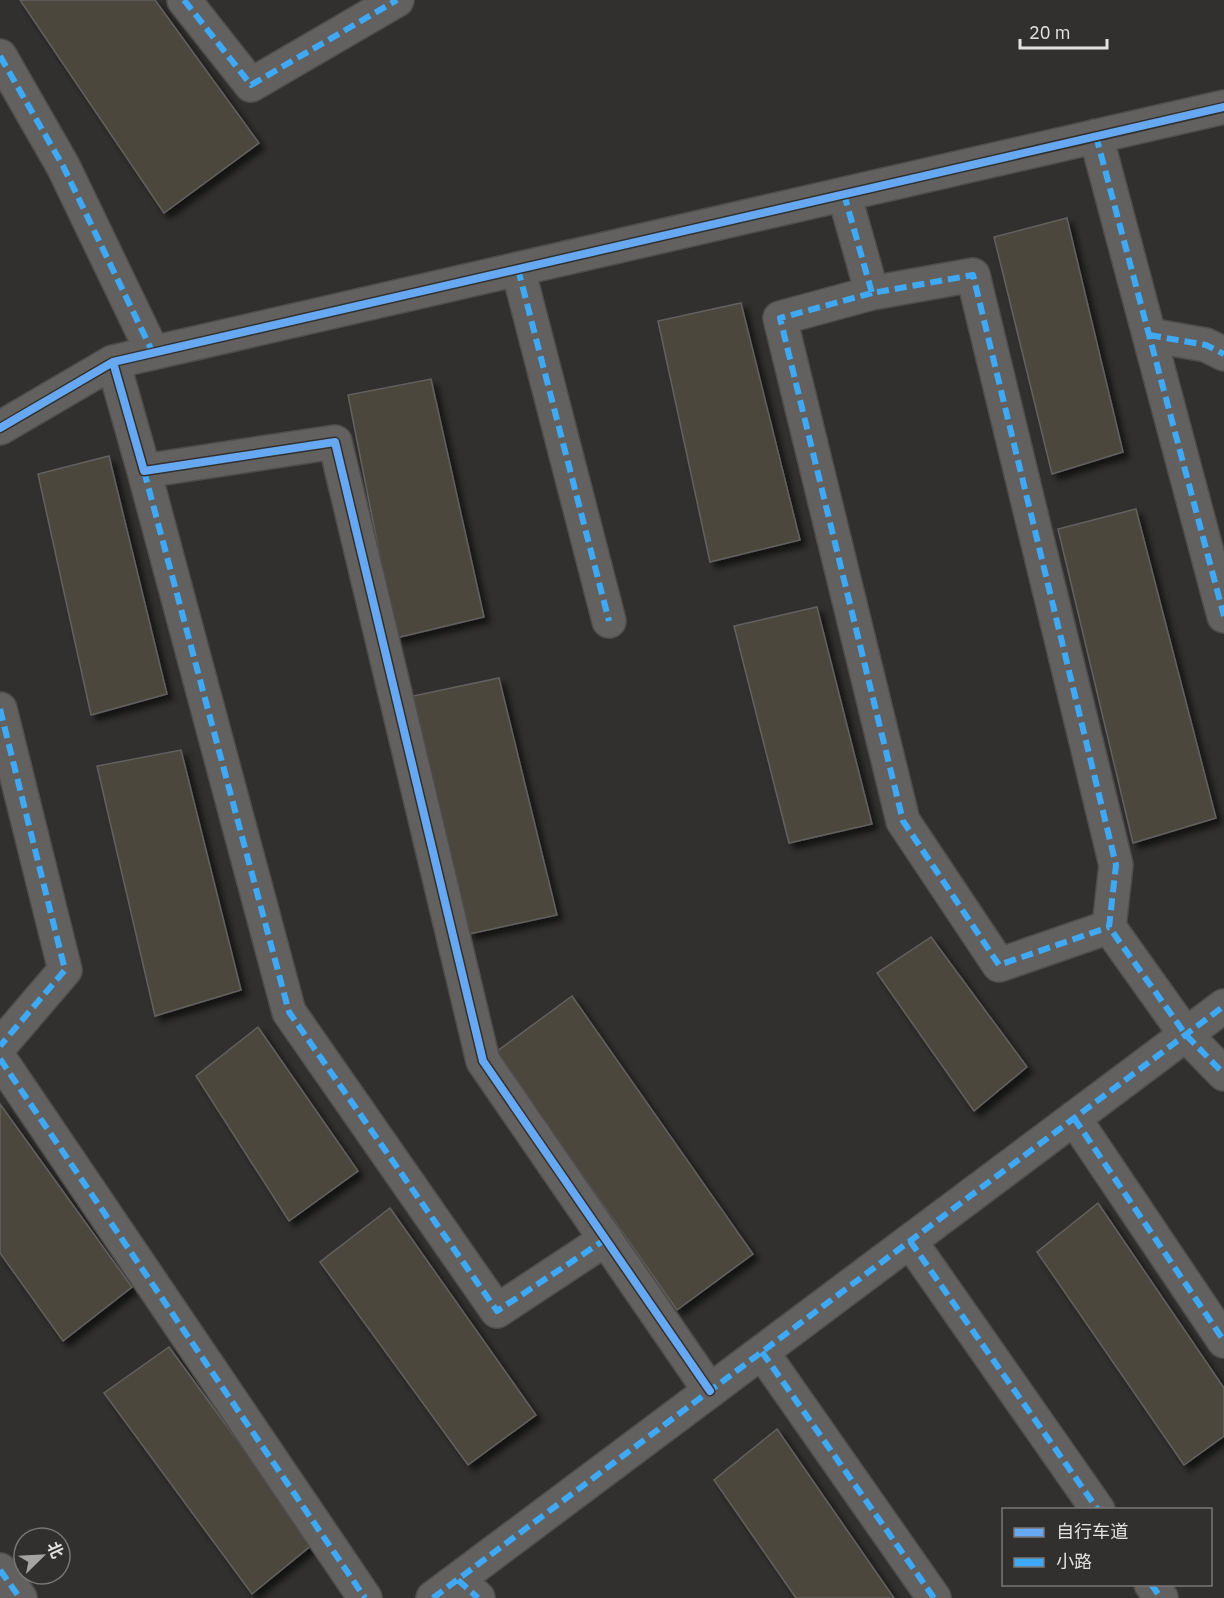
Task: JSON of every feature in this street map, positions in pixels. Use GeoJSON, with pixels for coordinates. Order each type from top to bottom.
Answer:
{"type":"FeatureCollection","features":[{"type":"Feature","properties":{"kind":"street"},"geometry":{"type":"LineString","coordinates":[[184,0],[251,85],[397,0]]}},
{"type":"Feature","properties":{"kind":"street"},"geometry":{"type":"LineString","coordinates":[[0,56],[63,166],[153,353]]}},
{"type":"Feature","properties":{"kind":"street"},"geometry":{"type":"LineString","coordinates":[[0,428],[114,362],[1224,107]]}},
{"type":"Feature","properties":{"kind":"street"},"geometry":{"type":"LineString","coordinates":[[1096,136],[1224,616]]}},
{"type":"Feature","properties":{"kind":"street"},"geometry":{"type":"LineString","coordinates":[[844,194],[872,293]]}},
{"type":"Feature","properties":{"kind":"street"},"geometry":{"type":"LineString","coordinates":[[518,269],[609,621]]}},
{"type":"Feature","properties":{"kind":"street"},"geometry":{"type":"LineString","coordinates":[[1109,927],[999,965],[903,821],[780,318],[872,293],[973,275],[1116,865],[1109,927],[1186,1035],[1224,1074]]}},
{"type":"Feature","properties":{"kind":"street"},"geometry":{"type":"LineString","coordinates":[[1149,335],[1206,345],[1224,354]]}},
{"type":"Feature","properties":{"kind":"street"},"geometry":{"type":"LineString","coordinates":[[114,362],[289,1012],[496,1311],[606,1239]]}},
{"type":"Feature","properties":{"kind":"street"},"geometry":{"type":"LineString","coordinates":[[144,471],[335,442],[483,1061],[710,1391]]}},
{"type":"Feature","properties":{"kind":"street"},"geometry":{"type":"LineString","coordinates":[[0,709],[65,970],[0,1046]]}},
{"type":"Feature","properties":{"kind":"street"},"geometry":{"type":"LineString","coordinates":[[456,1592],[710,1391],[1224,1006]]}},
{"type":"Feature","properties":{"kind":"street"},"geometry":{"type":"LineString","coordinates":[[0,1059],[365,1598]]}},
{"type":"Feature","properties":{"kind":"street"},"geometry":{"type":"LineString","coordinates":[[1074,1118],[1224,1341]]}},
{"type":"Feature","properties":{"kind":"street"},"geometry":{"type":"LineString","coordinates":[[910,1241],[1097,1508]]}},
{"type":"Feature","properties":{"kind":"street"},"geometry":{"type":"LineString","coordinates":[[762,1352],[934,1598]]}},
{"type":"Feature","properties":{"kind":"street"},"geometry":{"type":"LineString","coordinates":[[0,1570],[20,1598]]}},
{"type":"Feature","properties":{"kind":"building"},"geometry":{"type":"Polygon","coordinates":[[[20,0],[155,0],[259,143],[164,213],[20,0]]]}},
{"type":"Feature","properties":{"kind":"building"},"geometry":{"type":"Polygon","coordinates":[[[1067,218],[1123,452],[1052,474],[994,237],[1067,218]]]}},
{"type":"Feature","properties":{"kind":"building"},"geometry":{"type":"Polygon","coordinates":[[[741,303],[800,540],[710,562],[658,321],[741,303]]]}},
{"type":"Feature","properties":{"kind":"building"},"geometry":{"type":"Polygon","coordinates":[[[431,379],[484,617],[396,638],[348,395],[431,379]]]}},
{"type":"Feature","properties":{"kind":"building"},"geometry":{"type":"Polygon","coordinates":[[[109,456],[167,694],[91,715],[38,474],[109,456]]]}},
{"type":"Feature","properties":{"kind":"building"},"geometry":{"type":"Polygon","coordinates":[[[1136,509],[1216,818],[1133,843],[1058,529],[1136,509]]]}},
{"type":"Feature","properties":{"kind":"building"},"geometry":{"type":"Polygon","coordinates":[[[817,607],[872,824],[789,843],[734,626],[817,607]]]}},
{"type":"Feature","properties":{"kind":"building"},"geometry":{"type":"Polygon","coordinates":[[[499,678],[557,915],[469,934],[413,696],[499,678]]]}},
{"type":"Feature","properties":{"kind":"building"},"geometry":{"type":"Polygon","coordinates":[[[181,750],[241,990],[155,1016],[97,766],[181,750]]]}},
{"type":"Feature","properties":{"kind":"building"},"geometry":{"type":"Polygon","coordinates":[[[931,937],[1027,1067],[974,1111],[877,973],[931,937]]]}},
{"type":"Feature","properties":{"kind":"building"},"geometry":{"type":"Polygon","coordinates":[[[572,996],[753,1254],[677,1310],[496,1052],[572,996]]]}},
{"type":"Feature","properties":{"kind":"building"},"geometry":{"type":"Polygon","coordinates":[[[258,1027],[358,1171],[289,1221],[196,1076],[258,1027]]]}},
{"type":"Feature","properties":{"kind":"building"},"geometry":{"type":"Polygon","coordinates":[[[0,1104],[132,1287],[63,1341],[0,1253],[0,1104]]]}},
{"type":"Feature","properties":{"kind":"building"},"geometry":{"type":"Polygon","coordinates":[[[1098,1203],[1224,1388],[1224,1436],[1184,1465],[1037,1252],[1098,1203]]]}},
{"type":"Feature","properties":{"kind":"building"},"geometry":{"type":"Polygon","coordinates":[[[390,1208],[536,1415],[468,1465],[320,1262],[390,1208]]]}},
{"type":"Feature","properties":{"kind":"building"},"geometry":{"type":"Polygon","coordinates":[[[169,1347],[313,1544],[252,1594],[104,1393],[169,1347]]]}},
{"type":"Feature","properties":{"kind":"building"},"geometry":{"type":"Polygon","coordinates":[[[777,1429],[894,1598],[796,1598],[714,1480],[777,1429]]]}},
{"type":"Feature","properties":{"kind":"marked path"},"geometry":{"type":"LineString","coordinates":[[184,0],[251,85],[397,0]]}},
{"type":"Feature","properties":{"kind":"marked path"},"geometry":{"type":"LineString","coordinates":[[0,56],[63,166],[153,353]]}},
{"type":"Feature","properties":{"kind":"marked path"},"geometry":{"type":"LineString","coordinates":[[1096,136],[1224,616]]}},
{"type":"Feature","properties":{"kind":"marked path"},"geometry":{"type":"LineString","coordinates":[[844,194],[872,293],[973,275],[1116,865],[1109,927],[1186,1035],[1224,1074]]}},
{"type":"Feature","properties":{"kind":"marked path"},"geometry":{"type":"LineString","coordinates":[[518,269],[609,621]]}},
{"type":"Feature","properties":{"kind":"marked path"},"geometry":{"type":"LineString","coordinates":[[872,293],[780,318],[903,821],[999,965],[1109,927]]}},
{"type":"Feature","properties":{"kind":"marked path"},"geometry":{"type":"LineString","coordinates":[[1149,335],[1206,345],[1224,354]]}},
{"type":"Feature","properties":{"kind":"marked path"},"geometry":{"type":"LineString","coordinates":[[144,471],[289,1012],[497,1311],[606,1239]]}},
{"type":"Feature","properties":{"kind":"marked path"},"geometry":{"type":"LineString","coordinates":[[0,709],[65,970],[0,1046]]}},
{"type":"Feature","properties":{"kind":"marked path"},"geometry":{"type":"LineString","coordinates":[[433,1598],[1224,1006]]}},
{"type":"Feature","properties":{"kind":"marked path"},"geometry":{"type":"LineString","coordinates":[[0,1059],[365,1598]]}},
{"type":"Feature","properties":{"kind":"marked path"},"geometry":{"type":"LineString","coordinates":[[1074,1118],[1224,1341]]}},
{"type":"Feature","properties":{"kind":"marked path"},"geometry":{"type":"LineString","coordinates":[[910,1241],[1097,1508]]}},
{"type":"Feature","properties":{"kind":"marked path"},"geometry":{"type":"LineString","coordinates":[[762,1352],[934,1598]]}},
{"type":"Feature","properties":{"kind":"marked path"},"geometry":{"type":"LineString","coordinates":[[0,1570],[20,1598]]}},
{"type":"Feature","properties":{"kind":"marked path"},"geometry":{"type":"LineString","coordinates":[[458,1580],[478,1598]]}},
{"type":"Feature","properties":{"kind":"marked path"},"geometry":{"type":"LineString","coordinates":[[1152,1586],[1161,1598]]}},
{"type":"Feature","properties":{"kind":"cycle path"},"geometry":{"type":"LineString","coordinates":[[0,428],[113,362],[1224,107]]}},
{"type":"Feature","properties":{"kind":"cycle path"},"geometry":{"type":"LineString","coordinates":[[113,362],[144,471],[335,442],[483,1061],[710,1391]]}}]}
